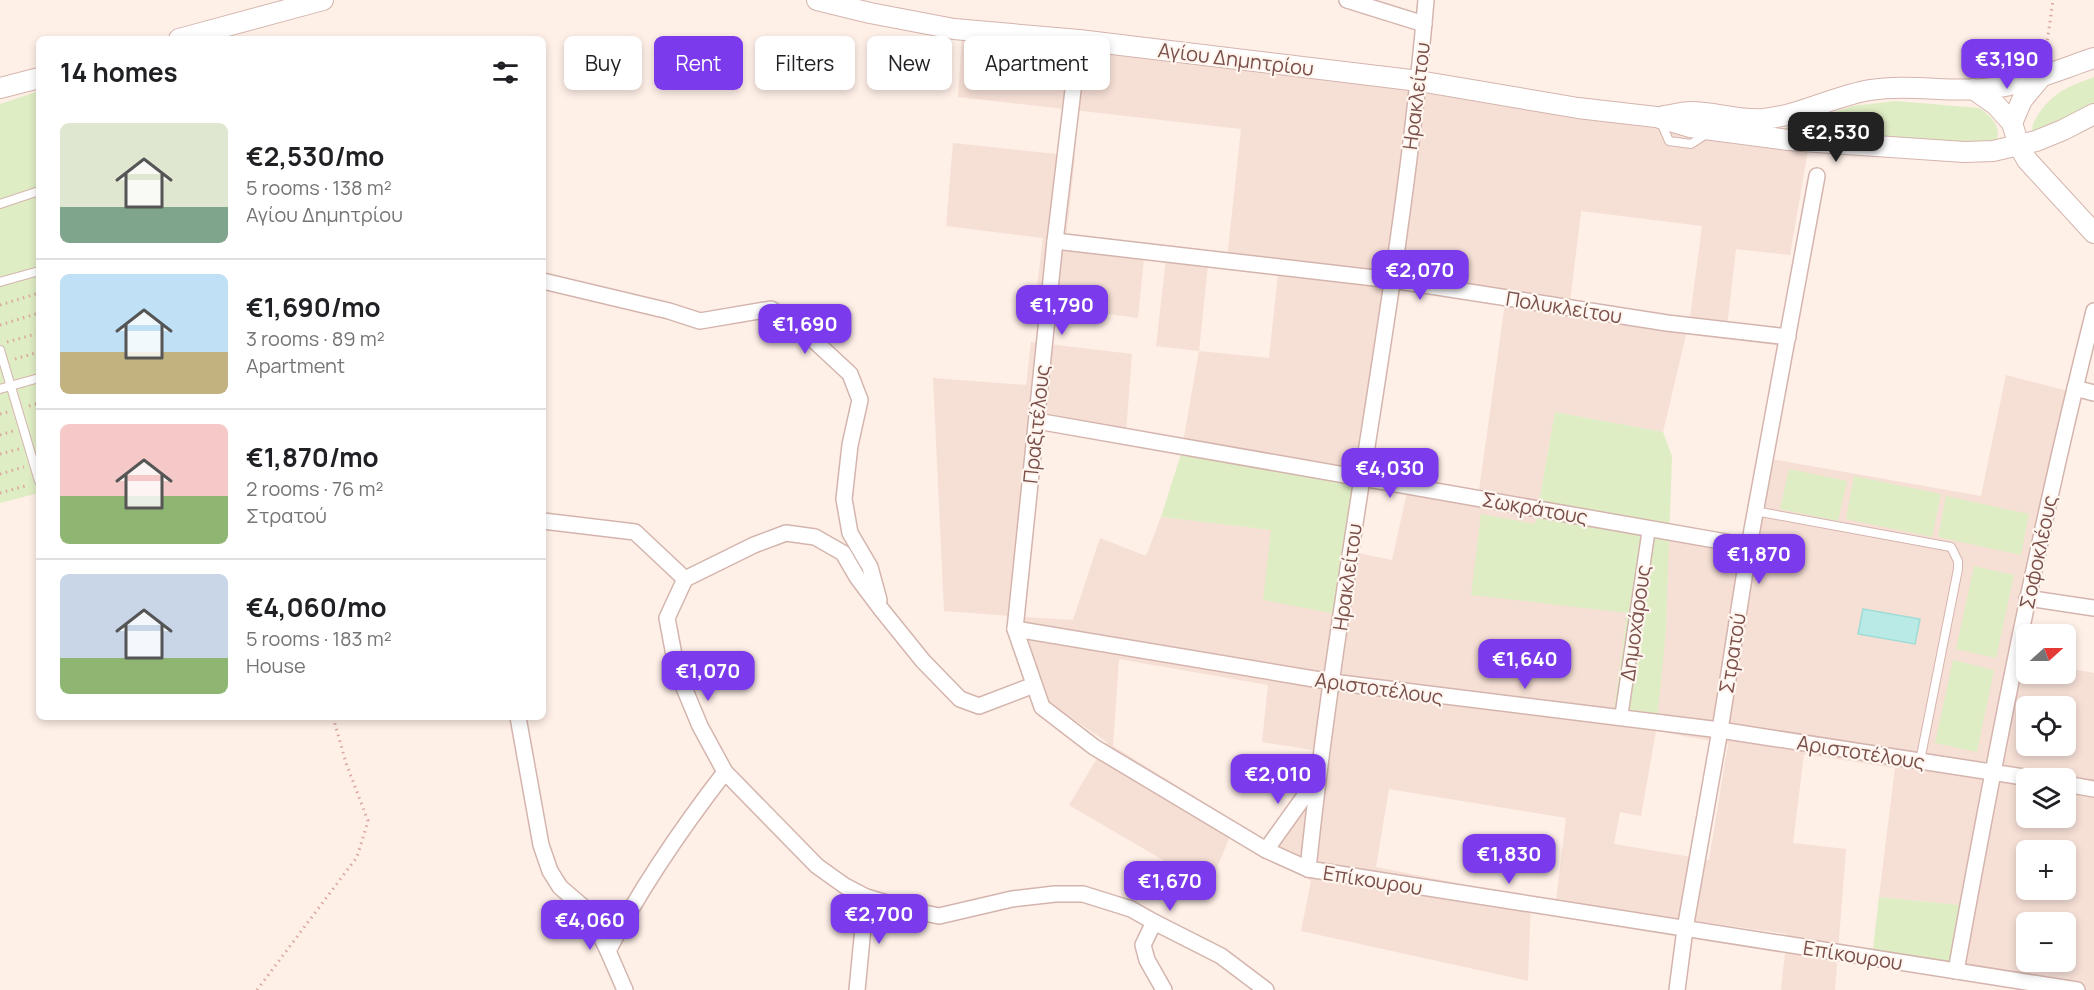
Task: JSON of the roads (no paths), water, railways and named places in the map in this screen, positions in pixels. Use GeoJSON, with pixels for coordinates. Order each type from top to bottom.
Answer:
{"type":"FeatureCollection","features":[{"type":"Feature","properties":{"kind":"street"},"geometry":{"type":"LineString","coordinates":[[190,36],[323,0]]}},
{"type":"Feature","properties":{"kind":"street","name":"Αγίου Δημητρίου"},"geometry":{"type":"LineString","coordinates":[[817,0],[954,29],[1034,36]]}},
{"type":"Feature","properties":{"kind":"street"},"geometry":{"type":"LineString","coordinates":[[1347,0],[1424,24]]}},
{"type":"Feature","properties":{"kind":"street","name":"Ηρακλείτου"},"geometry":{"type":"LineString","coordinates":[[1308,869],[1317,778],[1392,280],[1419,81],[1426,0]]}},
{"type":"Feature","properties":{"kind":"street","name":"Αγίου Δημητρίου"},"geometry":{"type":"LineString","coordinates":[[1110,44],[1419,81],[1578,108],[1658,118],[1690,127],[1830,144],[1964,153],[1993,151],[2050,136],[2094,114]]}},
{"type":"Feature","properties":{"kind":"street","name":"Αγίου Δημητρίου"},"geometry":{"type":"LineString","coordinates":[[1658,118],[1692,112],[1731,118],[1764,118],[1797,112],[1869,90],[1895,88],[1953,91],[2008,86],[2094,58]]}},
{"type":"Feature","properties":{"kind":"street"},"geometry":{"type":"LineString","coordinates":[[2012,123],[2022,100],[2042,75]]}},
{"type":"Feature","properties":{"kind":"street"},"geometry":{"type":"LineString","coordinates":[[0,88],[36,79]]}},
{"type":"Feature","properties":{"kind":"street"},"geometry":{"type":"LineString","coordinates":[[1973,89],[1996,105],[2012,123],[2019,146],[2032,167],[2094,233]]}},
{"type":"Feature","properties":{"kind":"street","name":"Πραξιτέλους"},"geometry":{"type":"LineString","coordinates":[[1015,629],[1073,90]]}},
{"type":"Feature","properties":{"kind":"street","name":"Στρατού"},"geometry":{"type":"LineString","coordinates":[[1677,990],[1685,929],[1755,511],[1817,176]]}},
{"type":"Feature","properties":{"kind":"street","name":"Πολυκλείτου"},"geometry":{"type":"LineString","coordinates":[[1055,241],[1392,280],[1667,323],[1788,337]]}},
{"type":"Feature","properties":{"kind":"street"},"geometry":{"type":"LineString","coordinates":[[546,282],[669,311],[700,321],[771,309],[807,334],[850,374],[860,400],[850,445],[844,499],[850,533],[870,567],[881,609]]}},
{"type":"Feature","properties":{"kind":"street","name":"Σοφοκλέους"},"geometry":{"type":"LineString","coordinates":[[1956,971],[1992,772],[2028,598],[2094,311]]}},
{"type":"Feature","properties":{"kind":"street"},"geometry":{"type":"LineString","coordinates":[[2075,388],[2094,393]]}},
{"type":"Feature","properties":{"kind":"street","name":"Σωκράτους"},"geometry":{"type":"LineString","coordinates":[[1037,421],[1749,546]]}},
{"type":"Feature","properties":{"kind":"street"},"geometry":{"type":"LineString","coordinates":[[546,521],[635,532],[685,579]]}},
{"type":"Feature","properties":{"kind":"street","name":"Δημοχάρους"},"geometry":{"type":"LineString","coordinates":[[1621,718],[1649,528]]}},
{"type":"Feature","properties":{"kind":"street"},"geometry":{"type":"LineString","coordinates":[[1034,685],[979,706],[960,699],[923,661],[881,609],[857,577],[843,553],[814,537],[786,533],[754,545],[685,579],[667,618],[677,671],[700,726],[725,772],[817,866],[845,886],[866,897],[939,916],[1012,899],[1055,894],[1083,894],[1131,909],[1221,956],[1266,990]]}},
{"type":"Feature","properties":{"kind":"street"},"geometry":{"type":"LineString","coordinates":[[2028,598],[2094,608]]}},
{"type":"Feature","properties":{"kind":"street","name":"Αριστοτέλους"},"geometry":{"type":"LineString","coordinates":[[1015,629],[1332,682],[1720,730],[2016,776]]}},
{"type":"Feature","properties":{"kind":"street","name":"Επίκουρου"},"geometry":{"type":"LineString","coordinates":[[1015,629],[1042,708],[1094,747],[1266,850],[1308,869],[2077,990]]}},
{"type":"Feature","properties":{"kind":"street"},"geometry":{"type":"LineString","coordinates":[[519,720],[541,845],[550,871],[560,887],[589,912],[624,990]]}},
{"type":"Feature","properties":{"kind":"street"},"geometry":{"type":"LineString","coordinates":[[608,951],[654,869],[725,772]]}},
{"type":"Feature","properties":{"kind":"street"},"geometry":{"type":"LineString","coordinates":[[1266,850],[1317,778]]}},
{"type":"Feature","properties":{"kind":"street"},"geometry":{"type":"LineString","coordinates":[[2076,786],[2094,789]]}},
{"type":"Feature","properties":{"kind":"street"},"geometry":{"type":"LineString","coordinates":[[857,990],[866,897]]}},
{"type":"Feature","properties":{"kind":"street"},"geometry":{"type":"LineString","coordinates":[[1154,922],[1143,945],[1147,960],[1164,990]]}},
{"type":"Feature","properties":{"kind":"lane"},"geometry":{"type":"LineString","coordinates":[[0,204],[36,192]]}},
{"type":"Feature","properties":{"kind":"lane"},"geometry":{"type":"LineString","coordinates":[[0,282],[36,272]]}},
{"type":"Feature","properties":{"kind":"lane"},"geometry":{"type":"LineString","coordinates":[[0,350],[36,471]]}},
{"type":"Feature","properties":{"kind":"lane"},"geometry":{"type":"LineString","coordinates":[[0,389],[36,379]]}},
{"type":"Feature","properties":{"kind":"lane"},"geometry":{"type":"LineString","coordinates":[[1755,511],[1951,547],[1958,569],[1920,761]]}},
{"type":"Feature","properties":{"kind":"water"},"geometry":{"type":"Polygon","coordinates":[[[1863,609],[1920,619],[1915,644],[1858,634],[1863,609]]]}}]}
